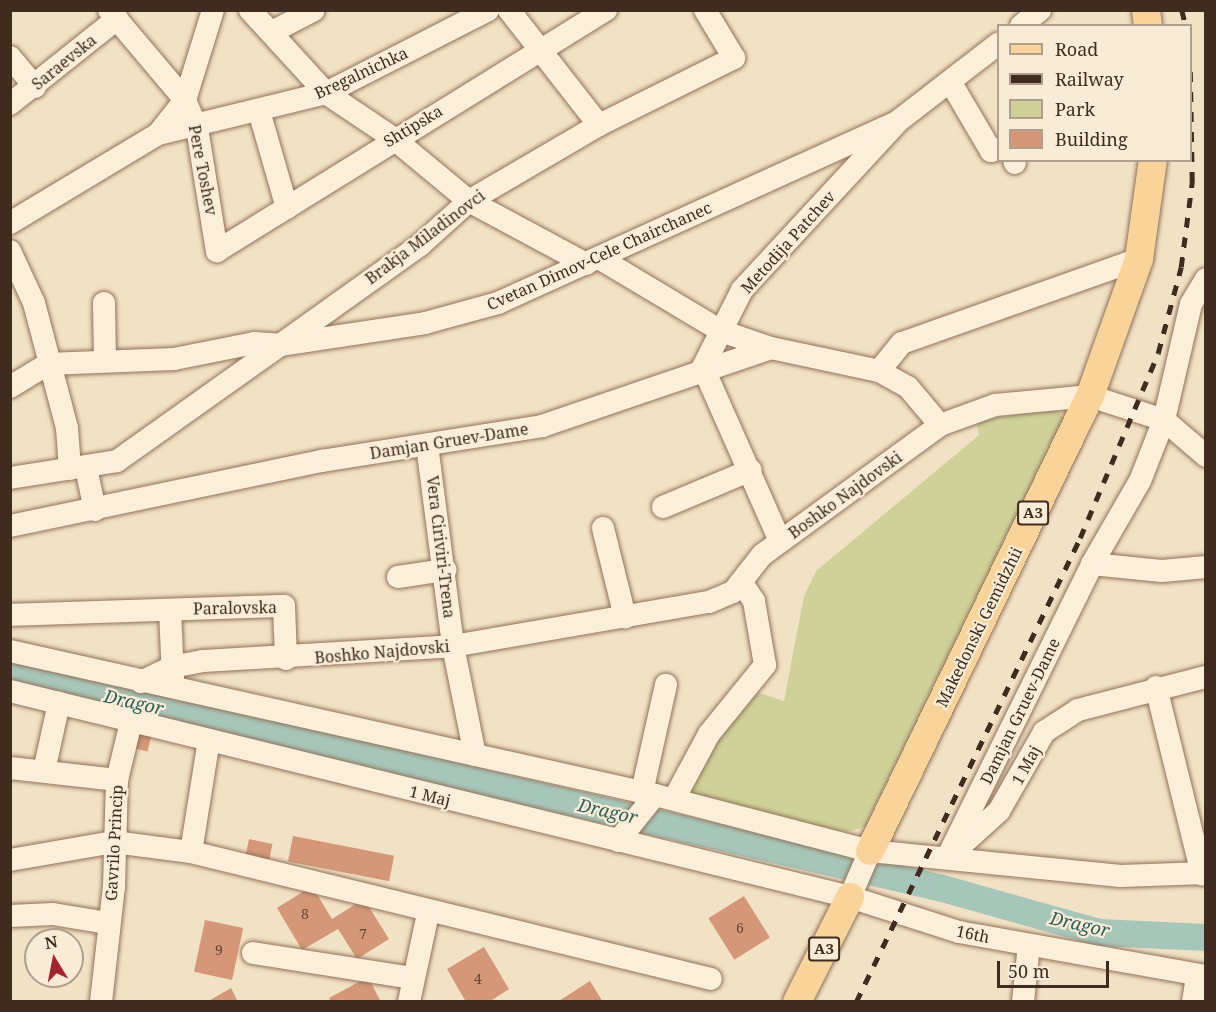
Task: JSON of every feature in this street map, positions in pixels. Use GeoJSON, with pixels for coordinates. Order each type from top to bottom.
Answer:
{"type":"FeatureCollection","features":[{"type":"Feature","properties":{"kind":"main road","name":"Makedonski Gemidzhii"},"geometry":{"type":"LineString","coordinates":[[870,852],[1090,396],[1139,259],[1153,162]]}},
{"type":"Feature","properties":{"kind":"main road","name":"A3"},"geometry":{"type":"LineString","coordinates":[[797,1002],[850,897]]}},
{"type":"Feature","properties":{"kind":"street","name":"Bregalnichka"},"geometry":{"type":"LineString","coordinates":[[10,222],[158,134],[185,100],[213,10]]}},
{"type":"Feature","properties":{"kind":"street"},"geometry":{"type":"LineString","coordinates":[[250,10],[326,93],[393,138],[469,201],[592,261],[721,331],[771,348]]}},
{"type":"Feature","properties":{"kind":"street"},"geometry":{"type":"LineString","coordinates":[[272,32],[314,10]]}},
{"type":"Feature","properties":{"kind":"street","name":"Bregalnichka"},"geometry":{"type":"LineString","coordinates":[[158,134],[197,128],[326,93],[488,10]]}},
{"type":"Feature","properties":{"kind":"street"},"geometry":{"type":"LineString","coordinates":[[509,10],[543,49],[599,125]]}},
{"type":"Feature","properties":{"kind":"street","name":"Shtipska"},"geometry":{"type":"LineString","coordinates":[[217,251],[393,138],[606,10]]}},
{"type":"Feature","properties":{"kind":"street","name":"Brakja Miladinovci"},"geometry":{"type":"LineString","coordinates":[[280,345],[420,245],[469,201],[599,125],[734,58],[708,12]]}},
{"type":"Feature","properties":{"kind":"street","name":"Pere Toshev"},"geometry":{"type":"LineString","coordinates":[[113,15],[185,100],[197,128],[217,251]]}},
{"type":"Feature","properties":{"kind":"street","name":"Saraevska"},"geometry":{"type":"LineString","coordinates":[[10,104],[35,87],[113,15]]}},
{"type":"Feature","properties":{"kind":"street","name":"Cvetan Dimov-Cele Chairchanec"},"geometry":{"type":"LineString","coordinates":[[10,478],[78,469],[144,447],[280,345],[425,324],[498,303],[862,146],[997,49]]}},
{"type":"Feature","properties":{"kind":"street"},"geometry":{"type":"LineString","coordinates":[[10,57],[35,87]]}},
{"type":"Feature","properties":{"kind":"street"},"geometry":{"type":"LineString","coordinates":[[951,83],[991,151],[997,153]]}},
{"type":"Feature","properties":{"kind":"street"},"geometry":{"type":"LineString","coordinates":[[260,111],[287,208]]}},
{"type":"Feature","properties":{"kind":"street","name":"Metodija Patchev"},"geometry":{"type":"LineString","coordinates":[[703,367],[742,290],[862,146]]}},
{"type":"Feature","properties":{"kind":"street"},"geometry":{"type":"LineString","coordinates":[[10,251],[34,303],[48,364],[78,469],[95,510]]}},
{"type":"Feature","properties":{"kind":"street"},"geometry":{"type":"LineString","coordinates":[[879,370],[902,343],[1139,259]]}},
{"type":"Feature","properties":{"kind":"street","name":"Damjan Gruev-Dame"},"geometry":{"type":"LineString","coordinates":[[947,858],[1092,564],[1140,481],[1164,420],[1191,304],[1206,279]]}},
{"type":"Feature","properties":{"kind":"street"},"geometry":{"type":"LineString","coordinates":[[104,303],[105,360]]}},
{"type":"Feature","properties":{"kind":"street"},"geometry":{"type":"LineString","coordinates":[[10,387],[48,364],[105,360],[174,360],[254,343],[280,345]]}},
{"type":"Feature","properties":{"kind":"street","name":"Damjan Gruev-Dame"},"geometry":{"type":"LineString","coordinates":[[10,526],[322,461],[542,426],[633,399],[703,367],[771,348],[879,370],[908,387],[940,425]]}},
{"type":"Feature","properties":{"kind":"street"},"geometry":{"type":"LineString","coordinates":[[703,367],[751,470],[780,541]]}},
{"type":"Feature","properties":{"kind":"street"},"geometry":{"type":"LineString","coordinates":[[940,425],[1010,402],[1090,396],[1164,420],[1196,437],[1206,456]]}},
{"type":"Feature","properties":{"kind":"street","name":"Boshko Najdovski"},"geometry":{"type":"LineString","coordinates":[[173,678],[286,659],[453,646],[709,603],[741,582],[780,541],[940,425]]}},
{"type":"Feature","properties":{"kind":"street","name":"Vera Ciriviri-Trena"},"geometry":{"type":"LineString","coordinates":[[428,445],[453,646],[475,755]]}},
{"type":"Feature","properties":{"kind":"street"},"geometry":{"type":"LineString","coordinates":[[663,507],[751,470]]}},
{"type":"Feature","properties":{"kind":"street"},"geometry":{"type":"LineString","coordinates":[[603,528],[625,617]]}},
{"type":"Feature","properties":{"kind":"street"},"geometry":{"type":"LineString","coordinates":[[1092,564],[1151,570],[1206,567]]}},
{"type":"Feature","properties":{"kind":"street"},"geometry":{"type":"LineString","coordinates":[[398,578],[445,570]]}},
{"type":"Feature","properties":{"kind":"street"},"geometry":{"type":"LineString","coordinates":[[621,837],[765,665],[754,601],[741,582]]}},
{"type":"Feature","properties":{"kind":"street","name":"Paralovska"},"geometry":{"type":"LineString","coordinates":[[10,615],[284,606],[286,659]]}},
{"type":"Feature","properties":{"kind":"street","name":"Paralovska"},"geometry":{"type":"LineString","coordinates":[[170,610],[173,678]]}},
{"type":"Feature","properties":{"kind":"street"},"geometry":{"type":"LineString","coordinates":[[10,651],[141,682],[173,678],[870,852],[1121,876],[1204,874],[1156,687]]}},
{"type":"Feature","properties":{"kind":"street","name":"1 Maj"},"geometry":{"type":"LineString","coordinates":[[947,858],[999,811],[1044,732],[1078,710],[1156,687],[1206,677]]}},
{"type":"Feature","properties":{"kind":"street"},"geometry":{"type":"LineString","coordinates":[[654,798],[666,685]]}},
{"type":"Feature","properties":{"kind":"street","name":"1 Maj"},"geometry":{"type":"LineString","coordinates":[[10,691],[131,722],[621,837],[850,897]]}},
{"type":"Feature","properties":{"kind":"street"},"geometry":{"type":"LineString","coordinates":[[44,771],[59,703]]}},
{"type":"Feature","properties":{"kind":"street","name":"Gavrilo Princip"},"geometry":{"type":"LineString","coordinates":[[101,1002],[117,780],[131,722]]}},
{"type":"Feature","properties":{"kind":"street"},"geometry":{"type":"LineString","coordinates":[[191,852],[210,740]]}},
{"type":"Feature","properties":{"kind":"street"},"geometry":{"type":"LineString","coordinates":[[10,768],[117,780]]}},
{"type":"Feature","properties":{"kind":"street"},"geometry":{"type":"LineString","coordinates":[[10,860],[114,842],[191,852],[428,913],[711,979]]}},
{"type":"Feature","properties":{"kind":"street","name":"A3"},"geometry":{"type":"LineString","coordinates":[[850,897],[870,852]]}},
{"type":"Feature","properties":{"kind":"street","name":"16th"},"geometry":{"type":"LineString","coordinates":[[850,897],[959,932],[1202,976]]}},
{"type":"Feature","properties":{"kind":"street"},"geometry":{"type":"LineString","coordinates":[[408,1002],[428,913]]}},
{"type":"Feature","properties":{"kind":"street"},"geometry":{"type":"LineString","coordinates":[[10,916],[53,914],[108,923]]}},
{"type":"Feature","properties":{"kind":"street"},"geometry":{"type":"LineString","coordinates":[[1023,1002],[1029,945]]}},
{"type":"Feature","properties":{"kind":"street"},"geometry":{"type":"LineString","coordinates":[[253,953],[413,978]]}},
{"type":"Feature","properties":{"kind":"street"},"geometry":{"type":"LineString","coordinates":[[1193,1002],[1202,976]]}},
{"type":"Feature","properties":{"kind":"green space"},"geometry":{"type":"Polygon","coordinates":[[[1058,409],[1064,420],[865,827],[846,832],[691,799],[687,792],[697,764],[756,692],[784,701],[804,596],[816,571],[979,435],[976,420],[1058,409]]]}},
{"type":"Feature","properties":{"kind":"building"},"geometry":{"type":"Polygon","coordinates":[[[134,730],[152,734],[147,752],[130,748],[134,730]]]}},
{"type":"Feature","properties":{"kind":"building"},"geometry":{"type":"Polygon","coordinates":[[[293,836],[394,856],[389,881],[288,862],[293,836]]]}},
{"type":"Feature","properties":{"kind":"building"},"geometry":{"type":"Polygon","coordinates":[[[249,839],[272,844],[269,860],[246,855],[249,839]]]}},
{"type":"Feature","properties":{"kind":"building"},"geometry":{"type":"Polygon","coordinates":[[[312,886],[332,919],[364,899],[389,939],[357,959],[338,929],[302,950],[277,908],[312,886]]]}},
{"type":"Feature","properties":{"kind":"building"},"geometry":{"type":"Polygon","coordinates":[[[744,896],[770,938],[734,960],[708,918],[744,896]]]}},
{"type":"Feature","properties":{"kind":"building"},"geometry":{"type":"Polygon","coordinates":[[[205,920],[243,928],[232,980],[194,972],[205,920]]]}},
{"type":"Feature","properties":{"kind":"building"},"geometry":{"type":"Polygon","coordinates":[[[484,947],[509,989],[489,1002],[466,1002],[447,969],[484,947]]]}},
{"type":"Feature","properties":{"kind":"building"},"geometry":{"type":"Polygon","coordinates":[[[368,977],[381,1002],[331,1002],[329,998],[368,977]]]}},
{"type":"Feature","properties":{"kind":"building"},"geometry":{"type":"Polygon","coordinates":[[[590,981],[603,1002],[557,1002],[590,981]]]}},
{"type":"Feature","properties":{"kind":"building"},"geometry":{"type":"Polygon","coordinates":[[[231,988],[238,1002],[207,1002],[231,988]]]}},
{"type":"Feature","properties":{"kind":"waterway","name":"Dragor"},"geometry":{"type":"LineString","coordinates":[[10,673],[942,888],[1099,932],[1206,937]]}},
{"type":"Feature","properties":{"kind":"railway"},"geometry":{"type":"LineString","coordinates":[[1182,10],[1186,24]]}},
{"type":"Feature","properties":{"kind":"railway"},"geometry":{"type":"LineString","coordinates":[[856,1002],[1080,538],[1158,353],[1181,267],[1192,182],[1192,162]]}}]}
